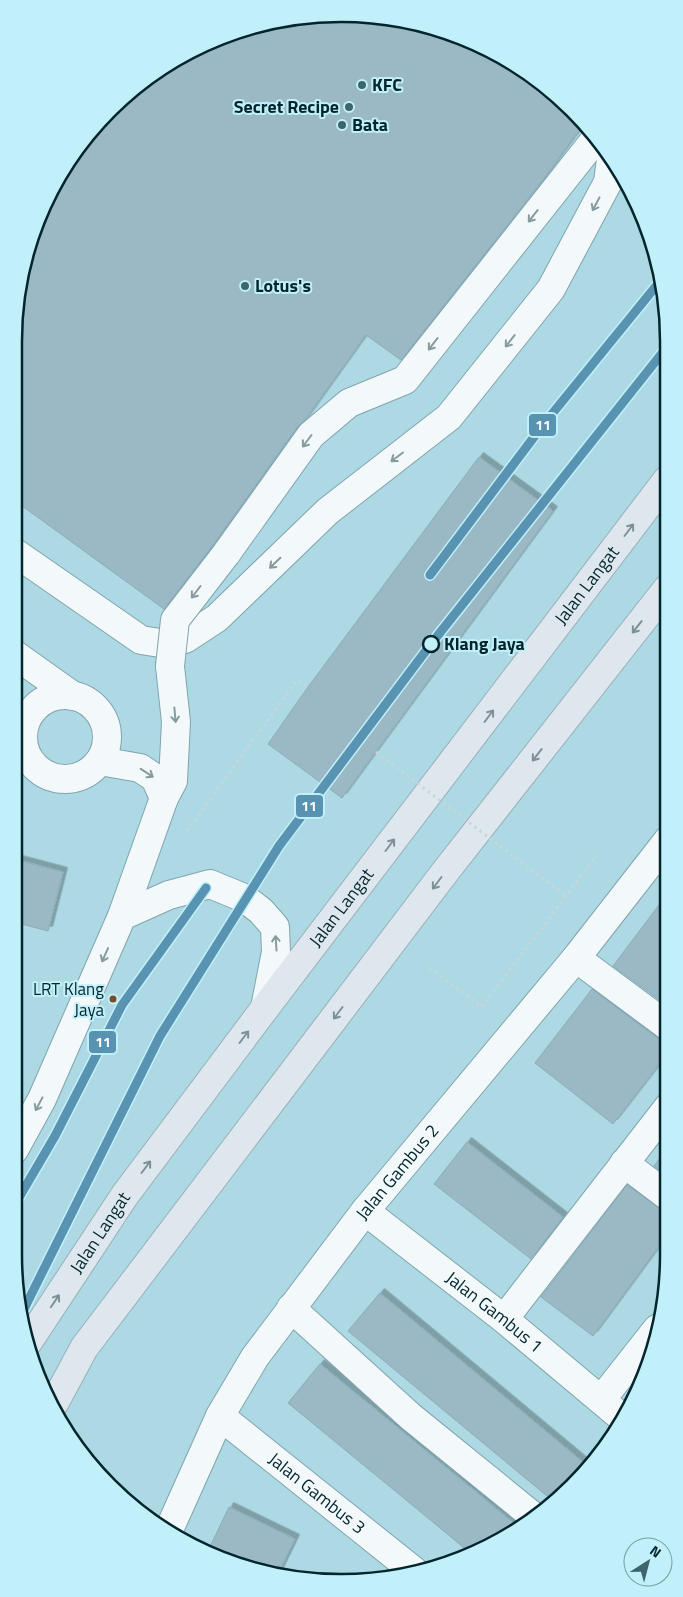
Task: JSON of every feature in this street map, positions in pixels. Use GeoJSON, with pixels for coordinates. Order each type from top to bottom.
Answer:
{"type":"FeatureCollection","features":[{"type":"Feature","properties":{"kind":"highway","name":"Jalan Langat"},"geometry":{"type":"LineString","coordinates":[[32,1335],[125,1195],[264,1008],[660,489]]}},
{"type":"Feature","properties":{"kind":"highway"},"geometry":{"type":"LineString","coordinates":[[56,1399],[84,1348],[445,872],[660,598]]}},
{"type":"Feature","properties":{"kind":"street"},"geometry":{"type":"LineString","coordinates":[[23,1134],[42,1099],[122,916],[164,798],[173,781],[176,722],[170,666],[176,620],[311,435],[349,403],[405,380],[591,143]]}},
{"type":"Feature","properties":{"kind":"street"},"geometry":{"type":"LineString","coordinates":[[23,558],[141,640],[160,643],[185,639],[216,618],[328,511],[449,417],[551,289],[608,182],[610,169]]}},
{"type":"Feature","properties":{"kind":"street"},"geometry":{"type":"LineString","coordinates":[[23,660],[73,696],[89,702],[100,714],[106,730],[106,746],[100,761],[88,773],[73,779],[56,779],[23,768]]}},
{"type":"Feature","properties":{"kind":"street"},"geometry":{"type":"LineString","coordinates":[[23,716],[29,713],[41,702],[56,696],[73,696]]}},
{"type":"Feature","properties":{"kind":"street"},"geometry":{"type":"LineString","coordinates":[[23,728],[23,745]]}},
{"type":"Feature","properties":{"kind":"street"},"geometry":{"type":"LineString","coordinates":[[100,761],[140,768],[155,778],[164,798]]}},
{"type":"Feature","properties":{"kind":"street","name":"Jalan Gambus 2"},"geometry":{"type":"LineString","coordinates":[[171,1525],[220,1416],[255,1357],[290,1308],[365,1211],[576,958],[660,850]]}},
{"type":"Feature","properties":{"kind":"street"},"geometry":{"type":"LineString","coordinates":[[122,916],[169,895],[210,884],[244,898],[261,911],[274,927],[276,952],[264,1008]]}},
{"type":"Feature","properties":{"kind":"street"},"geometry":{"type":"LineString","coordinates":[[576,958],[660,1020]]}},
{"type":"Feature","properties":{"kind":"street"},"geometry":{"type":"LineString","coordinates":[[504,1319],[660,1117]]}},
{"type":"Feature","properties":{"kind":"street"},"geometry":{"type":"LineString","coordinates":[[624,1163],[660,1190]]}},
{"type":"Feature","properties":{"kind":"street","name":"Jalan Gambus 1"},"geometry":{"type":"LineString","coordinates":[[365,1211],[504,1319],[611,1408]]}},
{"type":"Feature","properties":{"kind":"street"},"geometry":{"type":"LineString","coordinates":[[290,1308],[411,1417],[530,1513]]}},
{"type":"Feature","properties":{"kind":"street"},"geometry":{"type":"LineString","coordinates":[[611,1408],[648,1344]]}},
{"type":"Feature","properties":{"kind":"street","name":"Jalan Gambus 3"},"geometry":{"type":"LineString","coordinates":[[220,1416],[409,1567]]}},
{"type":"Feature","properties":{"kind":"path"},"geometry":{"type":"LineString","coordinates":[[187,831],[297,680],[308,686]]}},
{"type":"Feature","properties":{"kind":"path"},"geometry":{"type":"LineString","coordinates":[[376,752],[566,896]]}},
{"type":"Feature","properties":{"kind":"path"},"geometry":{"type":"LineString","coordinates":[[430,968],[482,1007],[596,856]]}},
{"type":"Feature","properties":{"kind":"building","name":"Lotus's"},"geometry":{"type":"Polygon","coordinates":[[[342,22],[383,25],[404,29],[444,39],[464,47],[483,55],[519,76],[552,102],[580,130],[539,185],[401,360],[366,335],[164,609],[23,507],[23,321],[25,300],[39,239],[55,200],[76,164],[88,147],[116,116],[147,88],[164,76],[200,55],[219,47],[259,33],[279,29],[300,25],[342,22]]]}},
{"type":"Feature","properties":{"kind":"building","name":"Klang Jaya"},"geometry":{"type":"Polygon","coordinates":[[[479,457],[553,511],[342,798],[268,744],[308,687],[479,457]]]}},
{"type":"Feature","properties":{"kind":"building"},"geometry":{"type":"Polygon","coordinates":[[[23,861],[63,872],[48,931],[23,924],[23,861]]]}},
{"type":"Feature","properties":{"kind":"building"},"geometry":{"type":"Polygon","coordinates":[[[660,904],[660,1000],[613,966],[660,904]]]}},
{"type":"Feature","properties":{"kind":"building"},"geometry":{"type":"Polygon","coordinates":[[[592,989],[660,1040],[660,1064],[613,1124],[535,1063],[592,989]]]}},
{"type":"Feature","properties":{"kind":"building"},"geometry":{"type":"Polygon","coordinates":[[[467,1142],[563,1217],[531,1259],[434,1184],[467,1142]]]}},
{"type":"Feature","properties":{"kind":"building"},"geometry":{"type":"Polygon","coordinates":[[[660,1158],[660,1170],[654,1166],[660,1158]]]}},
{"type":"Feature","properties":{"kind":"building"},"geometry":{"type":"Polygon","coordinates":[[[627,1185],[660,1209],[660,1245],[593,1336],[541,1297],[627,1185]]]}},
{"type":"Feature","properties":{"kind":"building"},"geometry":{"type":"Polygon","coordinates":[[[380,1293],[584,1463],[549,1498],[348,1331],[380,1293]]]}},
{"type":"Feature","properties":{"kind":"building"},"geometry":{"type":"Polygon","coordinates":[[[320,1364],[515,1524],[483,1542],[466,1549],[288,1403],[320,1364]]]}},
{"type":"Feature","properties":{"kind":"building"},"geometry":{"type":"Polygon","coordinates":[[[229,1507],[295,1539],[281,1568],[239,1558],[210,1546],[229,1507]]]}},
{"type":"Feature","properties":{"kind":"transit line","name":"11"},"geometry":{"type":"LineString","coordinates":[[430,575],[543,425],[655,287]]}},
{"type":"Feature","properties":{"kind":"transit line","name":"11"},"geometry":{"type":"LineString","coordinates":[[26,1304],[160,1036],[279,846],[431,644],[660,356]]}},
{"type":"Feature","properties":{"kind":"transit line","name":"11"},"geometry":{"type":"LineString","coordinates":[[23,1191],[55,1136],[122,1005],[206,888]]}},
{"type":"Feature","properties":{"kind":"place","name":"KFC"},"geometry":{"type":"Point","coordinates":[362,85]}},
{"type":"Feature","properties":{"kind":"place","name":"Secret Recipe"},"geometry":{"type":"Point","coordinates":[349,107]}},
{"type":"Feature","properties":{"kind":"place","name":"Bata"},"geometry":{"type":"Point","coordinates":[342,125]}},
{"type":"Feature","properties":{"kind":"place","name":"Lotus's"},"geometry":{"type":"Point","coordinates":[245,286]}},
{"type":"Feature","properties":{"kind":"place","name":"Klang Jaya"},"geometry":{"type":"Point","coordinates":[431,644]}},
{"type":"Feature","properties":{"kind":"place","name":"LRT Klang Jaya"},"geometry":{"type":"Point","coordinates":[113,999]}}]}
